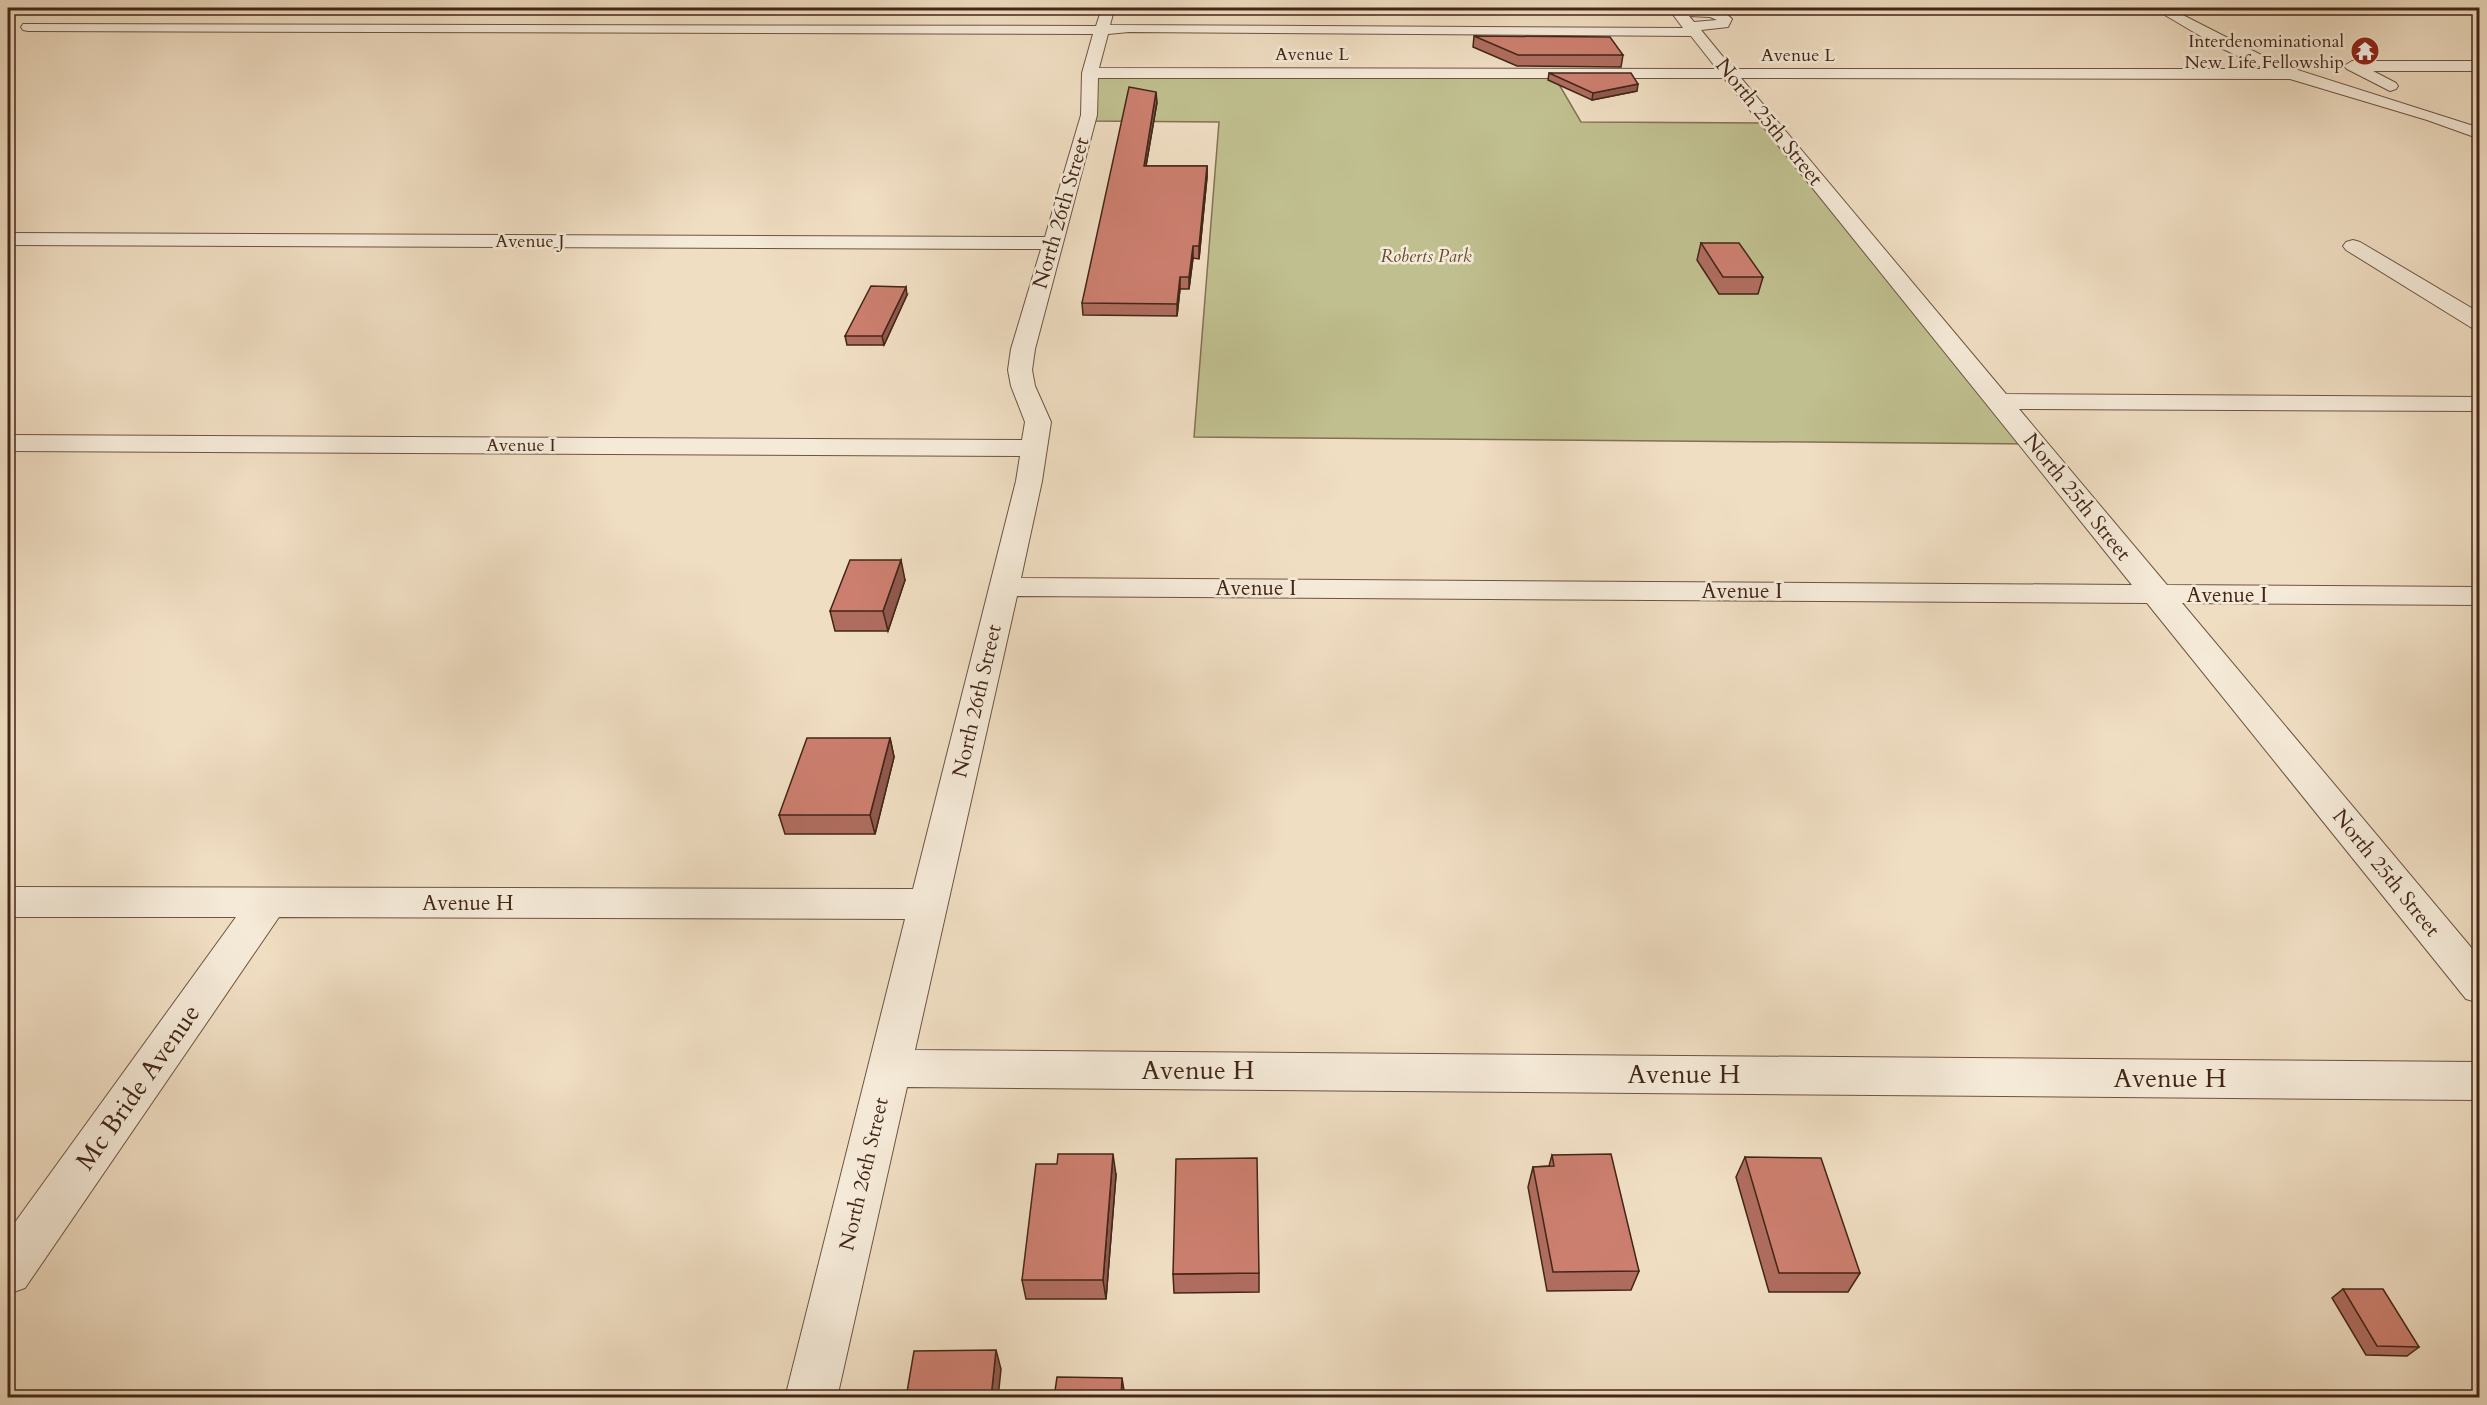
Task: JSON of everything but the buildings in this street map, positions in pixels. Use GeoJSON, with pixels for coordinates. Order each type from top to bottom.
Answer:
{"type":"FeatureCollection","features":[{"type":"Feature","properties":{"kind":"street"},"geometry":{"type":"LineString","coordinates":[[2160,8],[2235,49],[2290,74],[2415,110],[2480,134]]}},
{"type":"Feature","properties":{"kind":"street"},"geometry":{"type":"LineString","coordinates":[[63,11],[23,29],[1105,19],[1141,28],[1685,20]]}},
{"type":"Feature","properties":{"kind":"street"},"geometry":{"type":"LineString","coordinates":[[1606,18],[1624,22],[1685,20]]}},
{"type":"Feature","properties":{"kind":"street","name":"North 26th Street"},"geometry":{"type":"LineString","coordinates":[[811,1398],[1029,481],[1038,422],[1023,386],[1020,370],[1023,349],[1089,115],[1090,72],[1105,19]]}},
{"type":"Feature","properties":{"kind":"street","name":"North 25th Street"},"geometry":{"type":"LineString","coordinates":[[1685,20],[2480,987]]}},
{"type":"Feature","properties":{"kind":"street"},"geometry":{"type":"LineString","coordinates":[[2357,94],[2396,86],[2352,66],[2474,66],[2480,69]]}},
{"type":"Feature","properties":{"kind":"street","name":"Avenue L"},"geometry":{"type":"LineString","coordinates":[[1090,72],[1731,75],[2290,74]]}},
{"type":"Feature","properties":{"kind":"street","name":"Avenue J"},"geometry":{"type":"LineString","coordinates":[[8,239],[1053,243]]}},
{"type":"Feature","properties":{"kind":"street"},"geometry":{"type":"LineString","coordinates":[[2353,246],[2480,323]]}},
{"type":"Feature","properties":{"kind":"street"},"geometry":{"type":"LineString","coordinates":[[1999,401],[2480,404]]}},
{"type":"Feature","properties":{"kind":"street","name":"Avenue I"},"geometry":{"type":"LineString","coordinates":[[8,443],[1034,447]]}},
{"type":"Feature","properties":{"kind":"street","name":"Avenue I"},"geometry":{"type":"LineString","coordinates":[[1004,587],[2480,597]]}},
{"type":"Feature","properties":{"kind":"street","name":"Avenue H"},"geometry":{"type":"LineString","coordinates":[[8,902],[929,904]]}},
{"type":"Feature","properties":{"kind":"street","name":"Mc Bride Avenue"},"geometry":{"type":"LineString","coordinates":[[8,1271],[268,903]]}},
{"type":"Feature","properties":{"kind":"street","name":"Avenue H"},"geometry":{"type":"LineString","coordinates":[[889,1068],[2480,1081]]}},
{"type":"Feature","properties":{"kind":"green space","name":"Roberts Park"},"geometry":{"type":"Polygon","coordinates":[[[1090,73],[1553,74],[1581,122],[1770,123],[2034,444],[1194,437],[1219,122],[1087,121],[1090,73]]]}},
{"type":"Feature","properties":{"kind":"place","name":"Interdenominational New Life Fellowship"},"geometry":{"type":"Point","coordinates":[2365,51]}}]}
